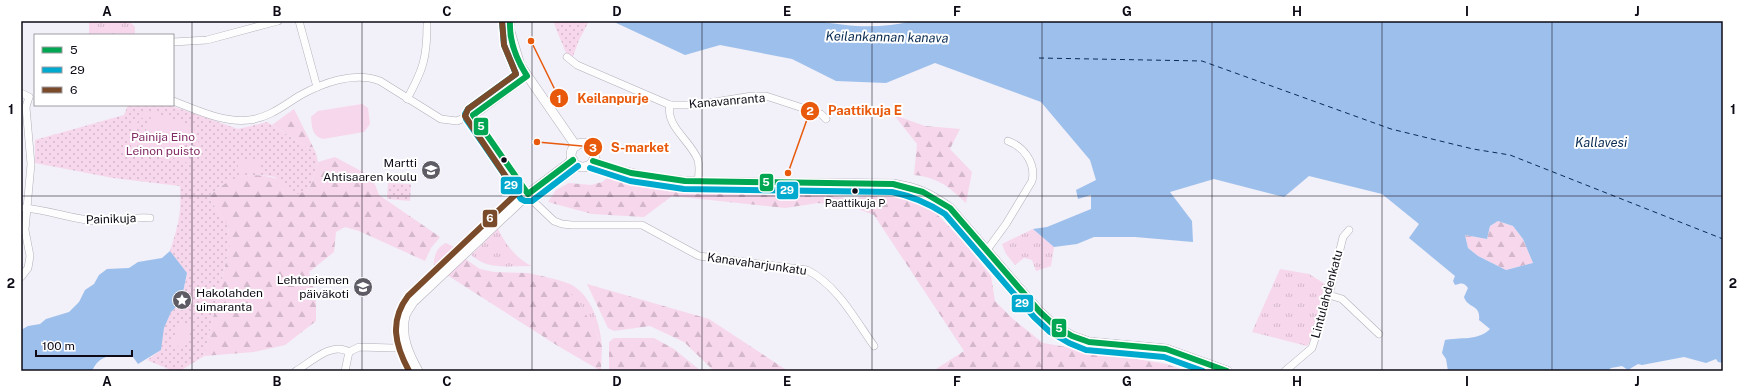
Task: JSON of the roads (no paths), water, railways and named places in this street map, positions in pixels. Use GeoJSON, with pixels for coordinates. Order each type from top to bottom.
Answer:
{"type":"FeatureCollection","features":[{"type":"Feature","properties":{"kind":"main road"},"geometry":{"type":"LineString","coordinates":[[510,25],[517,61],[576,146]]}},
{"type":"Feature","properties":{"kind":"main road"},"geometry":{"type":"LineString","coordinates":[[585,143],[591,146],[595,155],[593,161],[584,167],[577,165],[573,160],[572,151],[576,146],[585,143]]}},
{"type":"Feature","properties":{"kind":"main road"},"geometry":{"type":"LineString","coordinates":[[418,371],[406,345],[404,336],[405,316],[413,302],[528,194],[573,160]]}},
{"type":"Feature","properties":{"kind":"main road"},"geometry":{"type":"LineString","coordinates":[[593,161],[627,171],[668,180],[698,182],[892,184],[916,188],[938,199],[950,208],[1040,312],[1054,326],[1072,336],[1089,342],[1166,349],[1227,371]]}},
{"type":"Feature","properties":{"kind":"street"},"geometry":{"type":"LineString","coordinates":[[174,42],[207,40],[278,21]]}},
{"type":"Feature","properties":{"kind":"street"},"geometry":{"type":"LineString","coordinates":[[298,21],[317,87]]}},
{"type":"Feature","properties":{"kind":"street"},"geometry":{"type":"LineString","coordinates":[[407,99],[418,80],[423,67],[427,41],[427,25]]}},
{"type":"Feature","properties":{"kind":"street"},"geometry":{"type":"LineString","coordinates":[[567,57],[576,65],[670,105],[669,111],[671,119],[697,158],[700,167],[698,182]]}},
{"type":"Feature","properties":{"kind":"street"},"geometry":{"type":"LineString","coordinates":[[174,101],[229,120],[250,120],[269,114],[317,87],[349,78],[370,77],[380,81],[441,119],[457,121],[473,115],[527,76]]}},
{"type":"Feature","properties":{"kind":"street"},"geometry":{"type":"LineString","coordinates":[[21,94],[32,96],[26,107],[31,164],[23,208],[30,256],[28,268],[21,277]]}},
{"type":"Feature","properties":{"kind":"street","name":"Kanavanranta"},"geometry":{"type":"LineString","coordinates":[[670,105],[696,104],[752,96],[766,96],[821,114],[826,120]]}},
{"type":"Feature","properties":{"kind":"street","name":"Kanavaharjunkatu"},"geometry":{"type":"LineString","coordinates":[[473,115],[528,194],[545,214],[554,221],[562,224],[642,225],[699,256],[807,270],[821,277],[832,288],[874,346]]}},
{"type":"Feature","properties":{"kind":"street"},"geometry":{"type":"LineString","coordinates":[[987,250],[1032,181],[1034,172],[1032,164],[1024,151],[1016,144],[1008,141]]}},
{"type":"Feature","properties":{"kind":"street","name":"Painikuja"},"geometry":{"type":"LineString","coordinates":[[23,208],[52,212],[76,219],[98,222],[124,218],[150,218]]}},
{"type":"Feature","properties":{"kind":"street","name":"Lintulahdenkatu"},"geometry":{"type":"LineString","coordinates":[[1285,371],[1312,348],[1329,296],[1342,237],[1349,230]]}},
{"type":"Feature","properties":{"kind":"street"},"geometry":{"type":"LineString","coordinates":[[1329,296],[1342,299],[1379,334]]}},
{"type":"Feature","properties":{"kind":"street"},"geometry":{"type":"LineString","coordinates":[[349,352],[359,347],[393,348],[406,345]]}},
{"type":"Feature","properties":{"kind":"street"},"geometry":{"type":"LineString","coordinates":[[296,371],[335,348],[343,348],[349,352]]}},
{"type":"Feature","properties":{"kind":"street"},"geometry":{"type":"LineString","coordinates":[[345,371],[349,352]]}},
{"type":"Feature","properties":{"kind":"water","name":"Kallavesi"},"geometry":{"type":"Polygon","coordinates":[[[612,21],[820,21],[842,25],[877,26],[900,24],[911,21],[1723,21],[1723,363],[1718,362],[1716,359],[1706,363],[1684,357],[1642,365],[1638,364],[1628,370],[1622,366],[1611,368],[1607,371],[1448,371],[1446,359],[1442,353],[1445,340],[1475,337],[1490,329],[1479,320],[1478,311],[1466,301],[1464,297],[1468,288],[1467,286],[1462,284],[1455,285],[1453,281],[1455,276],[1409,238],[1419,224],[1382,194],[1309,176],[1284,197],[1214,179],[1170,192],[1192,221],[1193,242],[1135,237],[1094,237],[1077,244],[1054,247],[1033,229],[1047,227],[1091,209],[1091,195],[1078,199],[1076,190],[1096,180],[1090,160],[1041,102],[935,63],[886,83],[836,81],[792,59],[720,45],[685,55],[612,21]],[[1498,221],[1490,226],[1487,239],[1465,235],[1468,248],[1478,256],[1506,270],[1533,263],[1523,239],[1513,226],[1498,221]]]}},
{"type":"Feature","properties":{"kind":"water"},"geometry":{"type":"Polygon","coordinates":[[[170,251],[187,273],[181,302],[171,312],[164,328],[161,350],[138,364],[133,357],[121,355],[109,356],[99,361],[92,371],[21,371],[21,330],[28,326],[40,324],[46,319],[69,312],[79,302],[85,290],[94,284],[99,275],[107,269],[129,268],[138,262],[162,258],[170,251]]]}},
{"type":"Feature","properties":{"kind":"place","name":"Keilanpurje"},"geometry":{"type":"Point","coordinates":[531,41]}},
{"type":"Feature","properties":{"kind":"place","name":"S-market"},"geometry":{"type":"Point","coordinates":[537,142]}},
{"type":"Feature","properties":{"kind":"place","name":"Martti Ahtisaaren koulu"},"geometry":{"type":"Point","coordinates":[431,170]}},
{"type":"Feature","properties":{"kind":"place","name":"Paattikuja E"},"geometry":{"type":"Point","coordinates":[788,173]}},
{"type":"Feature","properties":{"kind":"place","name":"Paattikuja P"},"geometry":{"type":"Point","coordinates":[855,191]}},
{"type":"Feature","properties":{"kind":"place","name":"Lehtoniemen päiväkoti"},"geometry":{"type":"Point","coordinates":[363,287]}},
{"type":"Feature","properties":{"kind":"place","name":"Hakolahden uimaranta"},"geometry":{"type":"Point","coordinates":[182,300]}},
{"type":"Feature","properties":{"kind":"water label","name":"Keilankannan kanava"},"geometry":{"type":"Point","coordinates":[887,37]}},
{"type":"Feature","properties":{"kind":"park label","name":"Painija Eino Leinon puisto"},"geometry":{"type":"Point","coordinates":[163,144]}}]}
